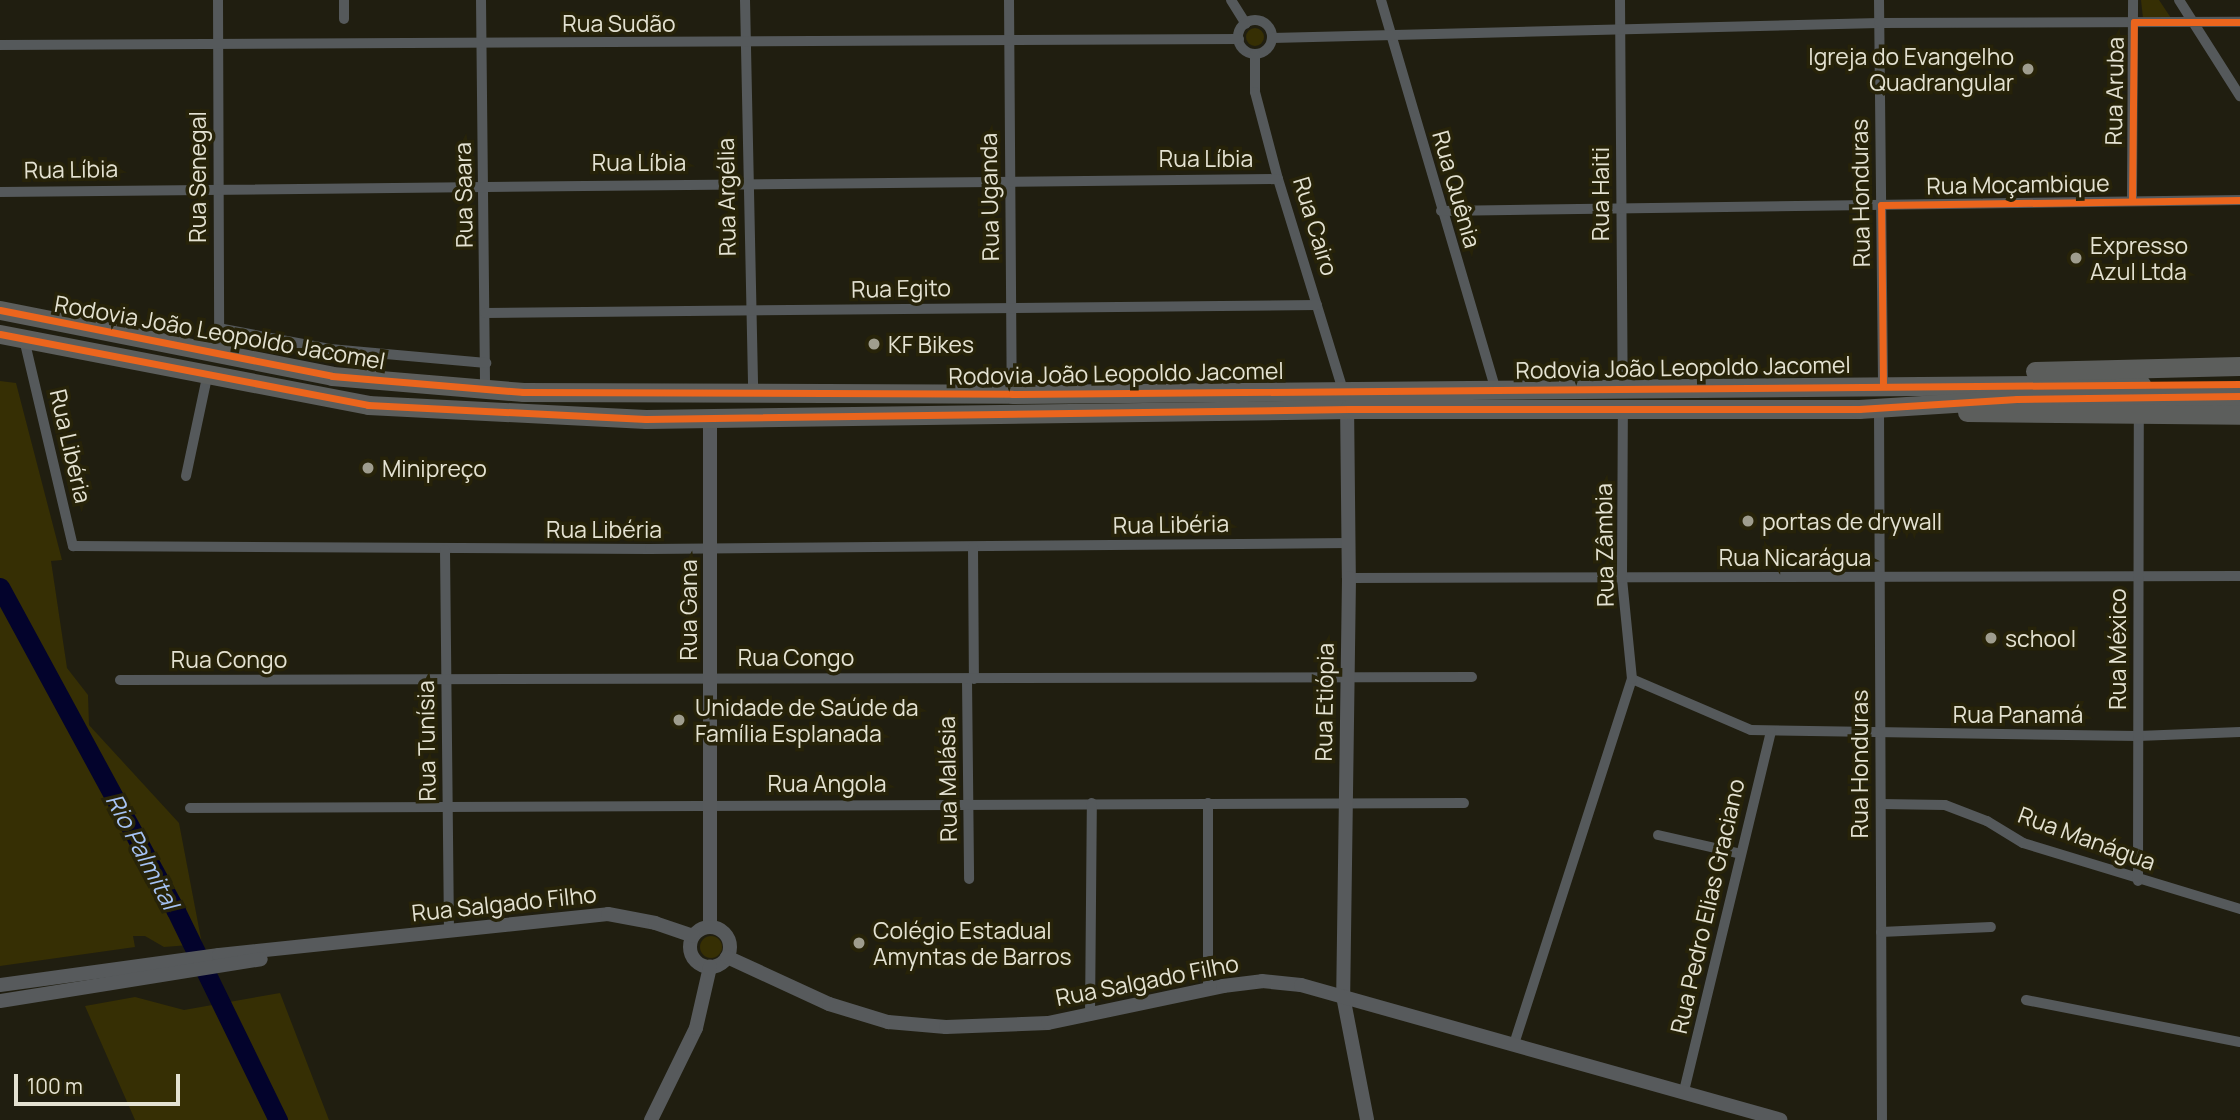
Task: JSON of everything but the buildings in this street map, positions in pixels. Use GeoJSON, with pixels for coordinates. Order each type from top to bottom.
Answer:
{"type":"FeatureCollection","features":[{"type":"Feature","properties":{"kind":"highway","name":"Rodovia João Leopoldo Jacomel"},"geometry":{"type":"LineString","coordinates":[[0,310],[332,376],[485,390],[1012,394],[1947,384],[2240,384]]}},
{"type":"Feature","properties":{"kind":"highway","name":"Rodovia João Leopoldo Jacomel"},"geometry":{"type":"LineString","coordinates":[[0,334],[207,377],[403,409],[710,419],[1349,409],[1879,408],[2017,399],[2240,397]]}},
{"type":"Feature","properties":{"kind":"highway"},"geometry":{"type":"LineString","coordinates":[[1947,384],[2033,371],[2240,366]]}},
{"type":"Feature","properties":{"kind":"highway"},"geometry":{"type":"LineString","coordinates":[[710,419],[731,400],[753,394]]}},
{"type":"Feature","properties":{"kind":"highway"},"geometry":{"type":"LineString","coordinates":[[1879,408],[2139,416],[2240,415]]}},
{"type":"Feature","properties":{"kind":"main road","name":"Rua Cairo"},"geometry":{"type":"LineString","coordinates":[[1343,390],[1349,409]]}},
{"type":"Feature","properties":{"kind":"main road","name":"Rua Etiópia"},"geometry":{"type":"LineString","coordinates":[[1349,409],[1343,996],[1367,1120]]}},
{"type":"Feature","properties":{"kind":"main road","name":"Rua Gana"},"geometry":{"type":"LineString","coordinates":[[710,419],[710,927]]}},
{"type":"Feature","properties":{"kind":"main road","name":"Rua Salgado Filho"},"geometry":{"type":"LineString","coordinates":[[0,1001],[220,961],[449,931],[608,914],[655,923],[694,936]]}},
{"type":"Feature","properties":{"kind":"main road"},"geometry":{"type":"LineString","coordinates":[[651,1120],[696,1028],[710,967],[727,957],[728,937],[710,927],[694,936],[693,956],[710,967]]}},
{"type":"Feature","properties":{"kind":"main road","name":"Rua Salgado Filho"},"geometry":{"type":"LineString","coordinates":[[727,957],[830,1004],[888,1022],[1003,1027],[1090,1016],[1208,989],[1262,981],[1343,996],[1780,1120]]}},
{"type":"Feature","properties":{"kind":"main road","name":"Rua Salgado Filho"},"geometry":{"type":"LineString","coordinates":[[0,985],[168,969]]}},
{"type":"Feature","properties":{"kind":"street","name":"Rua Senegal"},"geometry":{"type":"LineString","coordinates":[[218,0],[219,354]]}},
{"type":"Feature","properties":{"kind":"street"},"geometry":{"type":"LineString","coordinates":[[344,0],[344,19]]}},
{"type":"Feature","properties":{"kind":"street","name":"Rua Saara"},"geometry":{"type":"LineString","coordinates":[[481,0],[485,390]]}},
{"type":"Feature","properties":{"kind":"street","name":"Rua Argélia"},"geometry":{"type":"LineString","coordinates":[[745,0],[748,311],[753,394]]}},
{"type":"Feature","properties":{"kind":"street","name":"Rua Uganda"},"geometry":{"type":"LineString","coordinates":[[1009,0],[1012,394]]}},
{"type":"Feature","properties":{"kind":"street"},"geometry":{"type":"LineString","coordinates":[[1231,0],[1246,24]]}},
{"type":"Feature","properties":{"kind":"street","name":"Rua Quênia"},"geometry":{"type":"LineString","coordinates":[[1381,0],[1495,388]]}},
{"type":"Feature","properties":{"kind":"street","name":"Rua Haiti"},"geometry":{"type":"LineString","coordinates":[[1620,0],[1623,387]]}},
{"type":"Feature","properties":{"kind":"street","name":"Rua Honduras"},"geometry":{"type":"LineString","coordinates":[[1879,0],[1883,385]]}},
{"type":"Feature","properties":{"kind":"street","name":"Rua Aruba"},"geometry":{"type":"LineString","coordinates":[[2132,201],[2133,0]]}},
{"type":"Feature","properties":{"kind":"street"},"geometry":{"type":"LineString","coordinates":[[2179,0],[2240,96]]}},
{"type":"Feature","properties":{"kind":"street"},"geometry":{"type":"LineString","coordinates":[[1272,38],[1879,23],[2240,22]]}},
{"type":"Feature","properties":{"kind":"street"},"geometry":{"type":"LineString","coordinates":[[1246,24],[1265,24],[1272,38]]}},
{"type":"Feature","properties":{"kind":"street"},"geometry":{"type":"LineString","coordinates":[[1246,24],[1239,39],[1245,50],[1255,54],[1267,49],[1272,38]]}},
{"type":"Feature","properties":{"kind":"street","name":"Rua Sudão"},"geometry":{"type":"LineString","coordinates":[[0,46],[1239,39]]}},
{"type":"Feature","properties":{"kind":"street","name":"Rua Cairo"},"geometry":{"type":"LineString","coordinates":[[1255,54],[1255,92],[1278,179],[1343,390]]}},
{"type":"Feature","properties":{"kind":"street","name":"Rua Líbia"},"geometry":{"type":"LineString","coordinates":[[0,192],[484,184],[1278,179]]}},
{"type":"Feature","properties":{"kind":"street","name":"Rua Moçambique"},"geometry":{"type":"LineString","coordinates":[[1441,211],[2240,200]]}},
{"type":"Feature","properties":{"kind":"street","name":"Rua Egito"},"geometry":{"type":"LineString","coordinates":[[485,313],[1317,305]]}},
{"type":"Feature","properties":{"kind":"street"},"geometry":{"type":"LineString","coordinates":[[218,328],[330,349],[486,363]]}},
{"type":"Feature","properties":{"kind":"street","name":"Rua Libéria"},"geometry":{"type":"LineString","coordinates":[[24,339],[73,546],[444,550],[1349,542]]}},
{"type":"Feature","properties":{"kind":"street"},"geometry":{"type":"LineString","coordinates":[[186,476],[207,377]]}},
{"type":"Feature","properties":{"kind":"street","name":"Rua Honduras"},"geometry":{"type":"LineString","coordinates":[[1879,408],[1882,1120]]}},
{"type":"Feature","properties":{"kind":"street","name":"Rua Zâmbia"},"geometry":{"type":"LineString","coordinates":[[1623,409],[1622,578],[1632,679]]}},
{"type":"Feature","properties":{"kind":"street","name":"Rua México"},"geometry":{"type":"LineString","coordinates":[[2138,881],[2139,416]]}},
{"type":"Feature","properties":{"kind":"street","name":"Rua Malásia"},"geometry":{"type":"LineString","coordinates":[[969,879],[973,547]]}},
{"type":"Feature","properties":{"kind":"street","name":"Rua Tunísia"},"geometry":{"type":"LineString","coordinates":[[444,550],[449,931]]}},
{"type":"Feature","properties":{"kind":"street","name":"Rua Nicarágua"},"geometry":{"type":"LineString","coordinates":[[1349,578],[2240,576]]}},
{"type":"Feature","properties":{"kind":"street","name":"Rua Congo"},"geometry":{"type":"LineString","coordinates":[[120,680],[1472,677]]}},
{"type":"Feature","properties":{"kind":"street"},"geometry":{"type":"LineString","coordinates":[[1514,1044],[1632,679],[1751,730],[1880,733]]}},
{"type":"Feature","properties":{"kind":"street","name":"Rua Pedro Elias Graciano"},"geometry":{"type":"LineString","coordinates":[[1684,1091],[1771,730]]}},
{"type":"Feature","properties":{"kind":"street","name":"Rua Panamá"},"geometry":{"type":"LineString","coordinates":[[1880,733],[2138,736],[2240,732]]}},
{"type":"Feature","properties":{"kind":"street"},"geometry":{"type":"LineString","coordinates":[[1090,1016],[1092,803]]}},
{"type":"Feature","properties":{"kind":"street"},"geometry":{"type":"LineString","coordinates":[[1208,803],[1208,989]]}},
{"type":"Feature","properties":{"kind":"street","name":"Rua Angola"},"geometry":{"type":"LineString","coordinates":[[190,808],[1464,803]]}},
{"type":"Feature","properties":{"kind":"street","name":"Rua Manágua"},"geometry":{"type":"LineString","coordinates":[[1881,804],[1945,805],[1987,821],[2023,843],[2138,881],[2240,909]]}},
{"type":"Feature","properties":{"kind":"street"},"geometry":{"type":"LineString","coordinates":[[1658,835],[1741,854]]}},
{"type":"Feature","properties":{"kind":"street"},"geometry":{"type":"LineString","coordinates":[[1881,932],[1991,927]]}},
{"type":"Feature","properties":{"kind":"street"},"geometry":{"type":"LineString","coordinates":[[2026,1000],[2240,1042]]}},
{"type":"Feature","properties":{"kind":"shaded area"},"geometry":{"type":"Polygon","coordinates":[[[2141,0],[2159,0],[2171,18],[2143,18],[2141,0]]]}},
{"type":"Feature","properties":{"kind":"shaded area"},"geometry":{"type":"Polygon","coordinates":[[[1255,28],[1261,31],[1264,37],[1261,43],[1255,46],[1249,43],[1246,37],[1249,31],[1255,28]]]}},
{"type":"Feature","properties":{"kind":"shaded area"},"geometry":{"type":"Polygon","coordinates":[[[0,381],[16,383],[62,560],[51,561],[67,668],[88,695],[89,725],[179,823],[202,944],[164,947],[145,936],[133,936],[135,947],[0,966],[0,381]]]}},
{"type":"Feature","properties":{"kind":"shaded area"},"geometry":{"type":"Polygon","coordinates":[[[711,936],[719,939],[722,947],[719,955],[711,958],[703,955],[700,947],[703,939],[711,936]]]}},
{"type":"Feature","properties":{"kind":"shaded area"},"geometry":{"type":"Polygon","coordinates":[[[280,993],[329,1120],[135,1120],[85,1006],[135,997],[184,1010],[280,993]]]}},
{"type":"Feature","properties":{"kind":"waterway","name":"Rio Palmital"},"geometry":{"type":"LineString","coordinates":[[0,587],[176,911],[278,1120]]}},
{"type":"Feature","properties":{"kind":"cycle path"},"geometry":{"type":"LineString","coordinates":[[2132,201],[2134,22],[2240,22]]}},
{"type":"Feature","properties":{"kind":"cycle path"},"geometry":{"type":"LineString","coordinates":[[1883,385],[1881,205],[2240,200]]}},
{"type":"Feature","properties":{"kind":"cycle path"},"geometry":{"type":"LineString","coordinates":[[0,310],[332,376],[523,392],[1012,394],[2240,384]]}},
{"type":"Feature","properties":{"kind":"cycle path"},"geometry":{"type":"LineString","coordinates":[[0,334],[368,405],[646,419],[1349,409],[1859,409],[2017,399],[2240,396]]}},
{"type":"Feature","properties":{"kind":"place","name":"Igreja do Evangelho Quadrangular"},"geometry":{"type":"Point","coordinates":[2028,69]}},
{"type":"Feature","properties":{"kind":"place","name":"Expresso Azul Ltda"},"geometry":{"type":"Point","coordinates":[2076,258]}},
{"type":"Feature","properties":{"kind":"place","name":"KF Bikes"},"geometry":{"type":"Point","coordinates":[874,344]}},
{"type":"Feature","properties":{"kind":"place","name":"Minipreço"},"geometry":{"type":"Point","coordinates":[368,468]}},
{"type":"Feature","properties":{"kind":"place","name":"portas de drywall"},"geometry":{"type":"Point","coordinates":[1748,521]}},
{"type":"Feature","properties":{"kind":"place","name":"school"},"geometry":{"type":"Point","coordinates":[1991,638]}},
{"type":"Feature","properties":{"kind":"place","name":"Unidade de Saúde da Família Esplanada"},"geometry":{"type":"Point","coordinates":[679,720]}},
{"type":"Feature","properties":{"kind":"place","name":"Colégio Estadual Amyntas de Barros"},"geometry":{"type":"Point","coordinates":[859,943]}}]}
